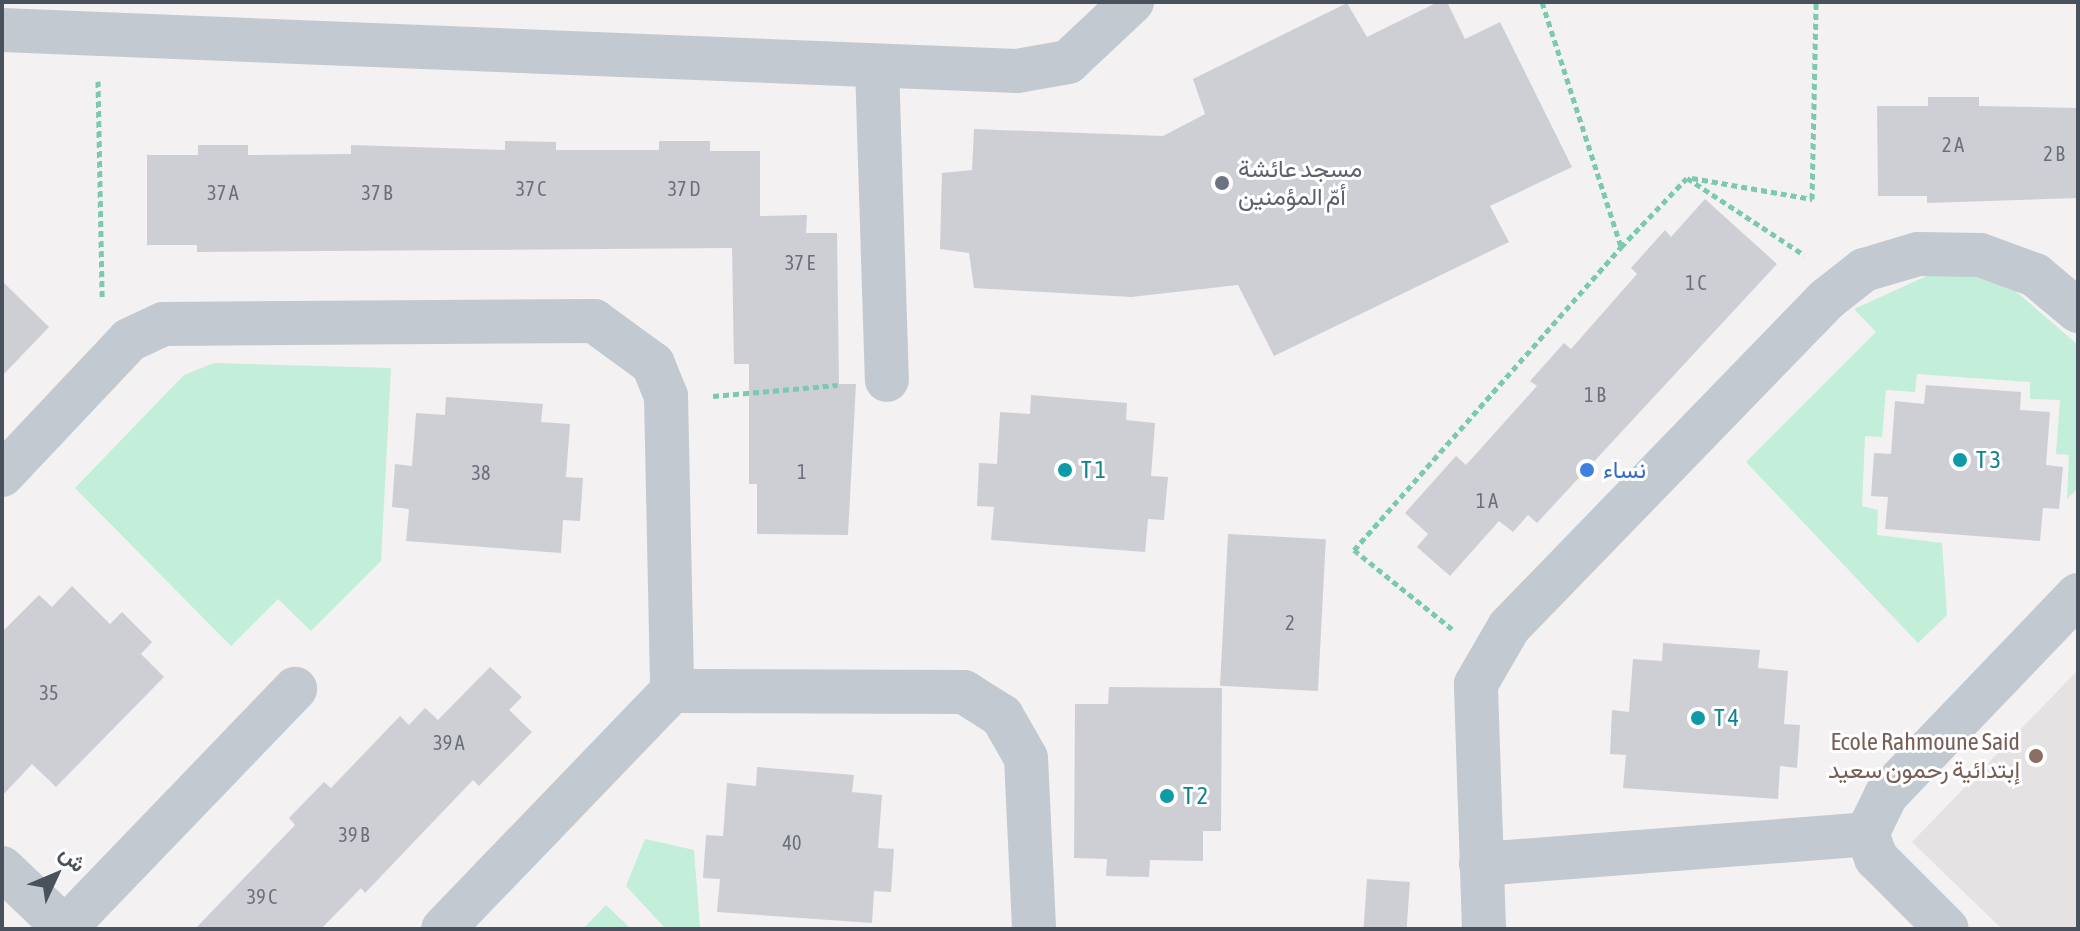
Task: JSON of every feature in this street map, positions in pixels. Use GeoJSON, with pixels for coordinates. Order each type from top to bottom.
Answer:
{"type":"FeatureCollection","features":[{"type":"Feature","properties":{"kind":"street"},"geometry":{"type":"LineString","coordinates":[[2,30],[1017,71],[1068,62],[1132,2]]}},
{"type":"Feature","properties":{"kind":"street"},"geometry":{"type":"LineString","coordinates":[[877,66],[887,380]]}},
{"type":"Feature","properties":{"kind":"street"},"geometry":{"type":"LineString","coordinates":[[1484,929],[1476,701],[1487,657],[1844,282],[1891,260],[1962,253],[2035,275],[2078,311]]}},
{"type":"Feature","properties":{"kind":"street"},"geometry":{"type":"LineString","coordinates":[[2,475],[129,340],[163,324],[594,321],[626,338],[653,364],[666,396],[672,691],[443,929]]}},
{"type":"Feature","properties":{"kind":"street"},"geometry":{"type":"LineString","coordinates":[[1947,929],[1876,858],[1867,834],[1886,795],[2078,595]]}},
{"type":"Feature","properties":{"kind":"street"},"geometry":{"type":"LineString","coordinates":[[2,868],[65,929],[295,689]]}},
{"type":"Feature","properties":{"kind":"street"},"geometry":{"type":"LineString","coordinates":[[672,691],[964,692],[1002,716],[1026,758],[1034,929]]}},
{"type":"Feature","properties":{"kind":"street"},"geometry":{"type":"LineString","coordinates":[[1481,864],[1867,834]]}},
{"type":"Feature","properties":{"kind":"path"},"geometry":{"type":"LineString","coordinates":[[1542,2],[1621,247]]}},
{"type":"Feature","properties":{"kind":"path"},"geometry":{"type":"LineString","coordinates":[[1687,178],[1812,199],[1816,2]]}},
{"type":"Feature","properties":{"kind":"path"},"geometry":{"type":"LineString","coordinates":[[99,35],[102,300],[129,340]]}},
{"type":"Feature","properties":{"kind":"path"},"geometry":{"type":"LineString","coordinates":[[1487,657],[1354,550],[1621,247],[1687,178]]}},
{"type":"Feature","properties":{"kind":"path"},"geometry":{"type":"LineString","coordinates":[[1687,178],[1844,282]]}},
{"type":"Feature","properties":{"kind":"path"},"geometry":{"type":"LineString","coordinates":[[712,396],[887,380]]}},
{"type":"Feature","properties":{"kind":"shaded area","name":"Ecole Rahmoune Said إبتدائية رحمون سعيد"},"geometry":{"type":"Polygon","coordinates":[[[2078,670],[2078,929],[2002,929],[1912,842],[2078,670]]]}},
{"type":"Feature","properties":{"kind":"green space"},"geometry":{"type":"Polygon","coordinates":[[[1929,275],[1968,275],[2013,289],[2078,345],[2078,488],[2067,499],[2069,455],[2056,454],[2060,400],[2030,399],[2030,382],[1917,374],[1915,392],[1886,390],[1882,437],[1865,436],[1862,506],[1878,510],[1877,535],[1942,543],[1947,615],[1918,643],[1746,462],[1876,332],[1854,309],[1929,275]]]}},
{"type":"Feature","properties":{"kind":"green space"},"geometry":{"type":"Polygon","coordinates":[[[214,363],[391,368],[381,561],[311,631],[278,599],[231,646],[75,488],[184,375],[214,363]]]}},
{"type":"Feature","properties":{"kind":"green space"},"geometry":{"type":"Polygon","coordinates":[[[645,839],[694,850],[700,929],[666,929],[626,886],[645,839]]]}},
{"type":"Feature","properties":{"kind":"green space"},"geometry":{"type":"Polygon","coordinates":[[[606,905],[631,929],[583,929],[606,905]]]}},
{"type":"Feature","properties":{"kind":"building","name":"مسجد عائشة أمّ المؤمنين"},"geometry":{"type":"Polygon","coordinates":[[[1438,2],[1447,2],[1465,39],[1500,22],[1572,167],[1490,206],[1509,242],[1274,356],[1238,285],[1131,297],[974,288],[969,253],[940,249],[942,173],[972,170],[974,129],[1163,136],[1205,114],[1193,79],[1347,3],[1367,37],[1438,2]]]}},
{"type":"Feature","properties":{"kind":"building"},"geometry":{"type":"Polygon","coordinates":[[[1928,97],[1979,97],[1979,106],[2078,108],[2078,198],[1927,203],[1927,196],[1878,196],[1877,106],[1928,106],[1928,97]]]}},
{"type":"Feature","properties":{"kind":"building"},"geometry":{"type":"Polygon","coordinates":[[[505,141],[556,142],[556,150],[659,150],[659,141],[710,141],[710,151],[760,151],[760,216],[807,215],[806,233],[837,233],[839,384],[856,384],[848,535],[757,534],[757,484],[749,484],[749,364],[734,364],[732,248],[197,252],[197,245],[147,245],[147,155],[198,155],[198,145],[248,145],[248,155],[351,154],[351,145],[505,150],[505,141]]]}},
{"type":"Feature","properties":{"kind":"building"},"geometry":{"type":"Polygon","coordinates":[[[1705,199],[1777,264],[1537,523],[1528,515],[1513,532],[1499,521],[1450,576],[1417,547],[1428,534],[1405,513],[1456,456],[1466,465],[1537,386],[1530,381],[1564,343],[1571,349],[1637,274],[1631,268],[1665,230],[1671,237],[1705,199]]]}},
{"type":"Feature","properties":{"kind":"building"},"geometry":{"type":"Polygon","coordinates":[[[2,281],[49,327],[2,376],[2,281]]]}},
{"type":"Feature","properties":{"kind":"building","name":"T 3"},"geometry":{"type":"Polygon","coordinates":[[[1926,385],[2021,392],[2020,410],[2050,412],[2046,465],[2063,467],[2059,509],[2043,508],[2040,541],[1885,529],[1888,497],[1871,496],[1874,453],[1891,454],[1895,401],[1924,404],[1926,385]]]}},
{"type":"Feature","properties":{"kind":"building","name":"T 1"},"geometry":{"type":"Polygon","coordinates":[[[1031,395],[1127,403],[1126,420],[1155,423],[1151,476],[1168,477],[1164,520],[1148,519],[1145,552],[991,540],[994,507],[977,506],[979,463],[997,464],[1000,412],[1030,414],[1031,395]]]}},
{"type":"Feature","properties":{"kind":"building"},"geometry":{"type":"Polygon","coordinates":[[[446,397],[543,404],[541,422],[570,424],[566,477],[583,478],[580,521],[563,520],[561,553],[406,541],[409,509],[392,507],[395,464],[412,466],[416,413],[445,415],[446,397]]]}},
{"type":"Feature","properties":{"kind":"building"},"geometry":{"type":"Polygon","coordinates":[[[1228,534],[1326,539],[1318,691],[1220,686],[1228,534]]]}},
{"type":"Feature","properties":{"kind":"building"},"geometry":{"type":"Polygon","coordinates":[[[72,586],[110,624],[122,612],[152,642],[141,654],[164,677],[56,787],[32,764],[2,796],[2,632],[39,595],[52,607],[72,586]]]}},
{"type":"Feature","properties":{"kind":"building","name":"T 4"},"geometry":{"type":"Polygon","coordinates":[[[1663,643],[1760,650],[1758,668],[1788,671],[1784,724],[1800,725],[1797,768],[1780,766],[1778,799],[1623,788],[1626,755],[1610,754],[1612,710],[1629,712],[1633,659],[1662,661],[1663,643]]]}},
{"type":"Feature","properties":{"kind":"building"},"geometry":{"type":"Polygon","coordinates":[[[490,667],[522,697],[509,710],[532,732],[479,786],[473,780],[365,893],[361,888],[321,929],[195,929],[295,825],[289,818],[324,782],[331,788],[400,716],[409,725],[425,708],[438,720],[490,667]]]}},
{"type":"Feature","properties":{"kind":"building","name":"T 2"},"geometry":{"type":"Polygon","coordinates":[[[1109,687],[1222,688],[1221,831],[1203,831],[1203,861],[1150,860],[1149,877],[1106,876],[1107,859],[1074,858],[1075,704],[1108,704],[1109,687]]]}},
{"type":"Feature","properties":{"kind":"building"},"geometry":{"type":"Polygon","coordinates":[[[757,767],[854,775],[852,792],[882,795],[878,848],[894,849],[891,892],[874,891],[872,923],[717,912],[720,879],[703,878],[706,835],[723,836],[727,783],[756,786],[757,767]]]}},
{"type":"Feature","properties":{"kind":"building"},"geometry":{"type":"Polygon","coordinates":[[[1367,879],[1410,882],[1407,929],[1364,929],[1367,879]]]}},
{"type":"Feature","properties":{"kind":"place","name":"مسجد عائشة أمّ المؤمنين"},"geometry":{"type":"Point","coordinates":[1222,183]}},
{"type":"Feature","properties":{"kind":"place","name":"T 3"},"geometry":{"type":"Point","coordinates":[1960,460]}},
{"type":"Feature","properties":{"kind":"place","name":"T 1"},"geometry":{"type":"Point","coordinates":[1065,470]}},
{"type":"Feature","properties":{"kind":"place","name":"نساء"},"geometry":{"type":"Point","coordinates":[1587,470]}},
{"type":"Feature","properties":{"kind":"place","name":"T 4"},"geometry":{"type":"Point","coordinates":[1698,718]}},
{"type":"Feature","properties":{"kind":"place","name":"Ecole Rahmoune Said إبتدائية رحمون سعيد"},"geometry":{"type":"Point","coordinates":[2036,756]}},
{"type":"Feature","properties":{"kind":"place","name":"T 2"},"geometry":{"type":"Point","coordinates":[1167,796]}}]}
